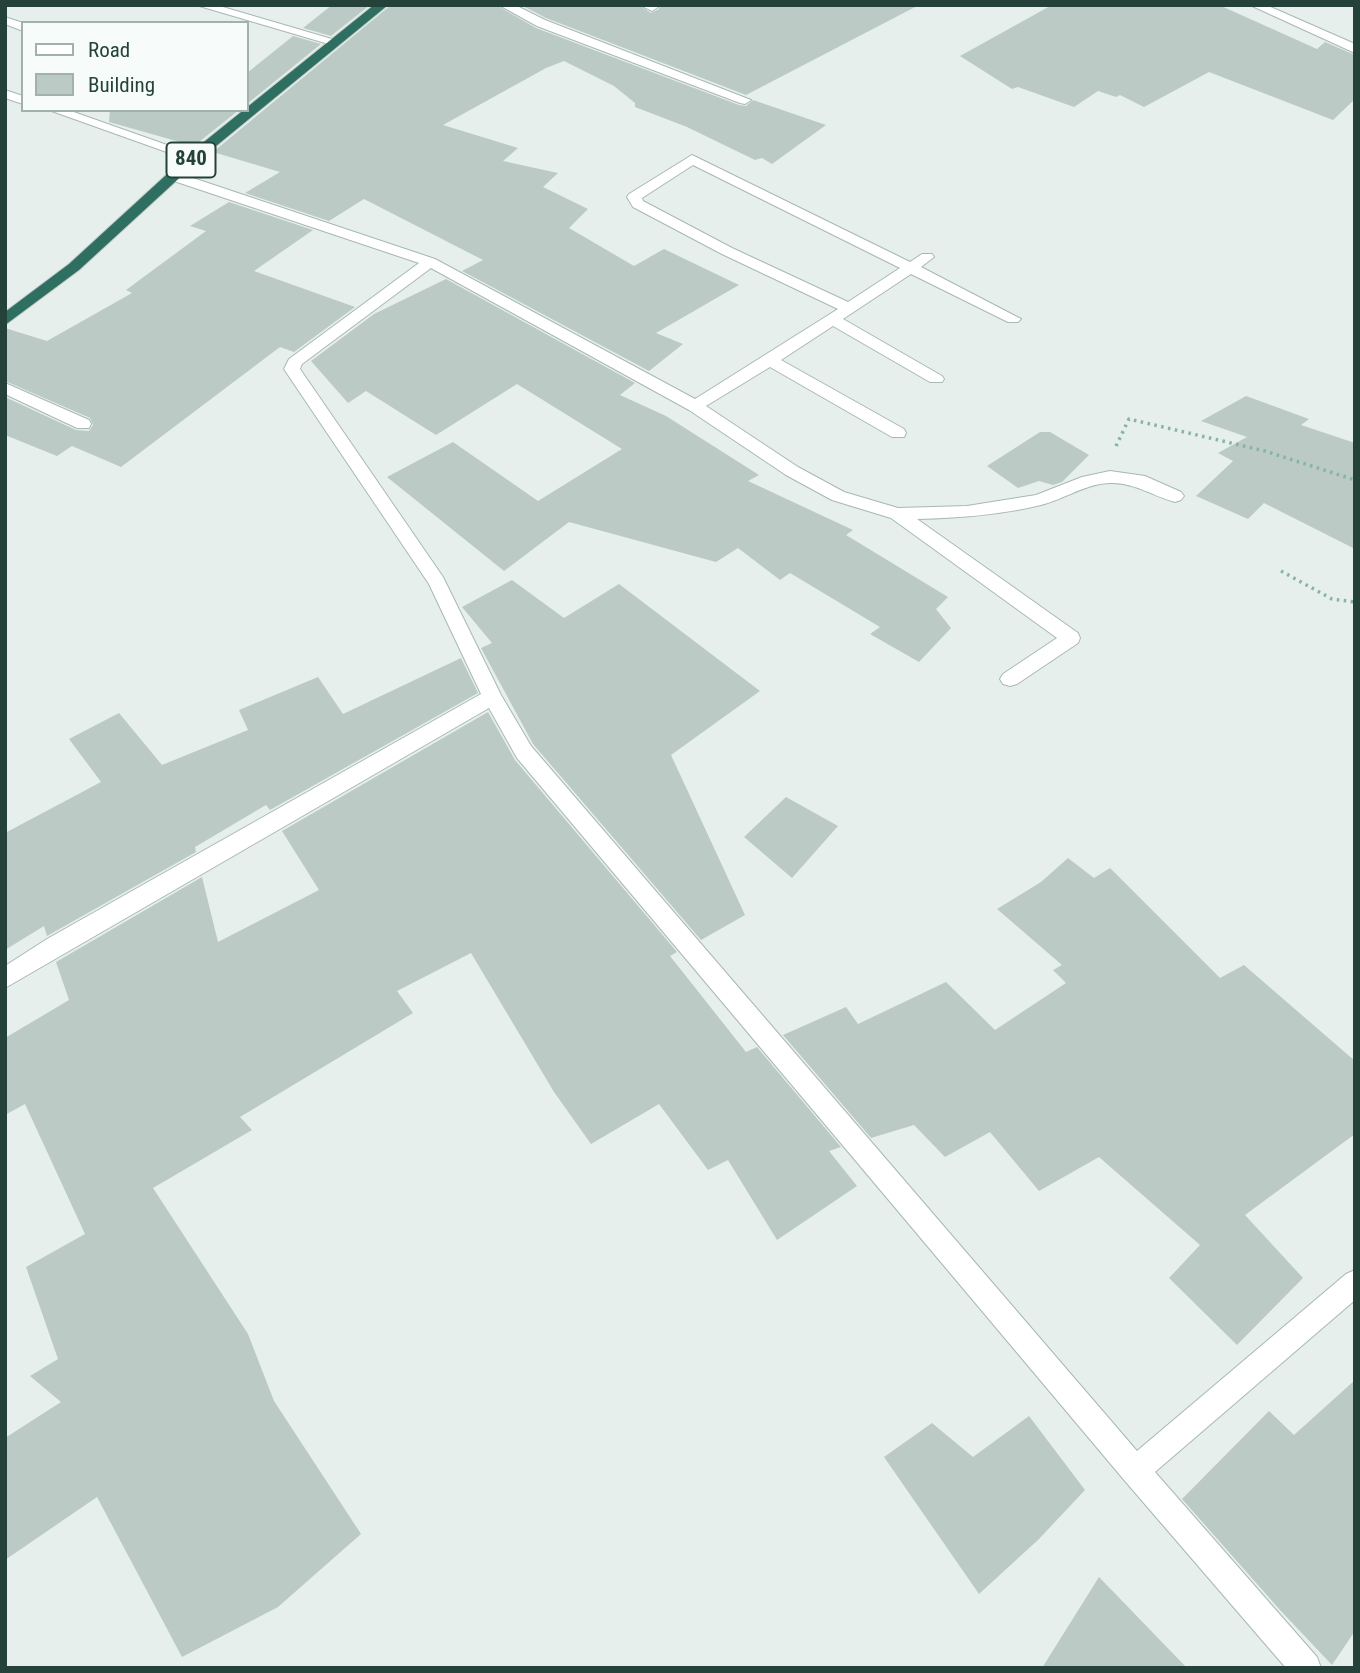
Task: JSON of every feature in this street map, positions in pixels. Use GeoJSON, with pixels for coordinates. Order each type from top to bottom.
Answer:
{"type":"FeatureCollection","features":[{"type":"Feature","properties":{"kind":"highway","name":"840"},"geometry":{"type":"LineString","coordinates":[[250,106],[382,5]]}},
{"type":"Feature","properties":{"kind":"highway","name":"840"},"geometry":{"type":"LineString","coordinates":[[5,320],[74,267],[243,112]]}},
{"type":"Feature","properties":{"kind":"street"},"geometry":{"type":"LineString","coordinates":[[202,5],[336,42]]}},
{"type":"Feature","properties":{"kind":"street"},"geometry":{"type":"LineString","coordinates":[[505,5],[541,23],[744,100]]}},
{"type":"Feature","properties":{"kind":"street"},"geometry":{"type":"LineString","coordinates":[[1256,5],[1355,49]]}},
{"type":"Feature","properties":{"kind":"street"},"geometry":{"type":"LineString","coordinates":[[61,112],[194,157]]}},
{"type":"Feature","properties":{"kind":"street"},"geometry":{"type":"LineString","coordinates":[[847,307],[727,251],[638,204],[634,197],[692,159],[1013,319]]}},
{"type":"Feature","properties":{"kind":"street"},"geometry":{"type":"LineString","coordinates":[[173,176],[430,262],[695,405],[838,496],[897,514],[938,514],[1012,506],[1039,500],[1101,478],[1139,480],[1175,496]]}},
{"type":"Feature","properties":{"kind":"street"},"geometry":{"type":"LineString","coordinates":[[695,405],[770,360],[927,257]]}},
{"type":"Feature","properties":{"kind":"street"},"geometry":{"type":"LineString","coordinates":[[430,262],[295,362],[292,369],[437,582],[492,697],[524,752],[1135,1471],[1306,1668]]}},
{"type":"Feature","properties":{"kind":"street"},"geometry":{"type":"LineString","coordinates":[[831,318],[936,379]]}},
{"type":"Feature","properties":{"kind":"street"},"geometry":{"type":"LineString","coordinates":[[770,360],[898,433]]}},
{"type":"Feature","properties":{"kind":"street"},"geometry":{"type":"LineString","coordinates":[[5,388],[83,424]]}},
{"type":"Feature","properties":{"kind":"street"},"geometry":{"type":"LineString","coordinates":[[897,514],[1071,638],[1010,679]]}},
{"type":"Feature","properties":{"kind":"street"},"geometry":{"type":"LineString","coordinates":[[5,978],[55,946],[492,697]]}},
{"type":"Feature","properties":{"kind":"street"},"geometry":{"type":"LineString","coordinates":[[1135,1471],[1355,1283]]}},
{"type":"Feature","properties":{"kind":"path"},"geometry":{"type":"LineString","coordinates":[[1101,478],[1129,419],[1265,451],[1355,480]]}},
{"type":"Feature","properties":{"kind":"path"},"geometry":{"type":"LineString","coordinates":[[1281,571],[1332,599],[1355,602]]}},
{"type":"Feature","properties":{"kind":"building"},"geometry":{"type":"Polygon","coordinates":[[[332,5],[370,5],[331,36],[303,28],[332,5]]]}},
{"type":"Feature","properties":{"kind":"building"},"geometry":{"type":"Polygon","coordinates":[[[391,5],[496,5],[536,28],[739,105],[746,106],[753,100],[826,125],[772,164],[762,158],[755,160],[687,127],[635,107],[635,103],[614,86],[564,61],[546,68],[443,125],[518,148],[503,161],[558,173],[543,187],[588,209],[569,228],[634,266],[664,249],[739,285],[656,333],[683,344],[649,371],[462,271],[483,260],[364,199],[329,221],[245,193],[280,172],[213,152],[391,5]]]}},
{"type":"Feature","properties":{"kind":"building"},"geometry":{"type":"Polygon","coordinates":[[[521,5],[638,5],[651,13],[659,9],[660,5],[919,5],[746,95],[546,18],[521,5]]]}},
{"type":"Feature","properties":{"kind":"building"},"geometry":{"type":"Polygon","coordinates":[[[1052,5],[1219,5],[1317,49],[1325,42],[1355,55],[1355,99],[1333,120],[1209,72],[1144,107],[1120,95],[1116,97],[1098,91],[1074,107],[1018,87],[1012,89],[960,56],[1052,5]]]}},
{"type":"Feature","properties":{"kind":"building"},"geometry":{"type":"Polygon","coordinates":[[[293,36],[321,44],[248,103],[248,72],[293,36]]]}},
{"type":"Feature","properties":{"kind":"building"},"geometry":{"type":"Polygon","coordinates":[[[110,112],[236,112],[194,146],[109,122],[110,112]]]}},
{"type":"Feature","properties":{"kind":"building"},"geometry":{"type":"Polygon","coordinates":[[[229,202],[313,230],[254,271],[355,307],[294,352],[280,347],[121,467],[72,446],[57,456],[5,435],[5,397],[76,430],[89,431],[93,425],[90,418],[5,381],[5,328],[47,341],[132,293],[126,290],[206,231],[190,226],[229,202]]]}},
{"type":"Feature","properties":{"kind":"building"},"geometry":{"type":"Polygon","coordinates":[[[446,279],[635,383],[620,395],[666,416],[759,475],[748,481],[853,530],[846,535],[948,597],[936,609],[951,628],[919,662],[870,634],[880,627],[790,573],[780,580],[738,548],[716,562],[569,522],[504,571],[387,477],[453,442],[538,501],[622,449],[517,384],[436,435],[366,391],[348,403],[311,361],[374,314],[446,279]]]}},
{"type":"Feature","properties":{"kind":"building"},"geometry":{"type":"Polygon","coordinates":[[[1246,396],[1309,419],[1301,425],[1355,443],[1355,549],[1264,503],[1248,519],[1196,496],[1233,461],[1218,453],[1247,437],[1201,421],[1246,396]]]}},
{"type":"Feature","properties":{"kind":"building"},"geometry":{"type":"Polygon","coordinates":[[[1040,432],[1050,432],[1089,455],[1062,482],[1053,485],[1039,481],[1018,488],[987,466],[1040,432]]]}},
{"type":"Feature","properties":{"kind":"building"},"geometry":{"type":"Polygon","coordinates":[[[512,580],[564,618],[619,584],[760,691],[671,755],[745,915],[701,940],[533,744],[481,648],[492,643],[462,607],[512,580]]]}},
{"type":"Feature","properties":{"kind":"building"},"geometry":{"type":"Polygon","coordinates":[[[461,658],[478,693],[270,810],[266,805],[195,847],[196,852],[47,936],[44,926],[5,950],[5,833],[101,782],[69,739],[119,713],[162,765],[248,730],[239,710],[318,677],[343,714],[461,658]]]}},
{"type":"Feature","properties":{"kind":"building"},"geometry":{"type":"Polygon","coordinates":[[[488,712],[515,760],[677,952],[670,956],[746,1052],[757,1047],[841,1147],[829,1151],[857,1186],[777,1240],[728,1160],[708,1170],[659,1104],[591,1144],[554,1092],[471,953],[397,991],[413,1013],[240,1117],[252,1130],[153,1188],[248,1334],[274,1401],[361,1534],[278,1607],[182,1657],[97,1497],[5,1560],[5,1438],[61,1402],[30,1376],[58,1359],[26,1267],[85,1234],[25,1104],[5,1115],[5,1038],[69,1000],[56,962],[202,877],[218,942],[319,890],[282,831],[488,712]]]}},
{"type":"Feature","properties":{"kind":"building"},"geometry":{"type":"Polygon","coordinates":[[[786,797],[838,826],[792,878],[744,837],[786,797]]]}},
{"type":"Feature","properties":{"kind":"building"},"geometry":{"type":"Polygon","coordinates":[[[1068,858],[1094,878],[1110,868],[1220,978],[1244,965],[1355,1061],[1355,1134],[1245,1215],[1303,1278],[1237,1345],[1169,1278],[1200,1245],[1099,1157],[1039,1191],[990,1132],[945,1157],[914,1125],[871,1138],[783,1035],[846,1007],[858,1024],[946,982],[995,1030],[1066,983],[1053,970],[1062,965],[997,909],[1041,882],[1068,858]]]}},
{"type":"Feature","properties":{"kind":"building"},"geometry":{"type":"Polygon","coordinates":[[[1355,1380],[1355,1631],[1332,1665],[1182,1499],[1269,1411],[1294,1435],[1355,1380]]]}},
{"type":"Feature","properties":{"kind":"building"},"geometry":{"type":"Polygon","coordinates":[[[1029,1416],[1085,1490],[1039,1539],[979,1594],[884,1457],[932,1423],[973,1457],[1029,1416]]]}},
{"type":"Feature","properties":{"kind":"building"},"geometry":{"type":"Polygon","coordinates":[[[1099,1577],[1187,1668],[1042,1668],[1099,1577]]]}}]}
